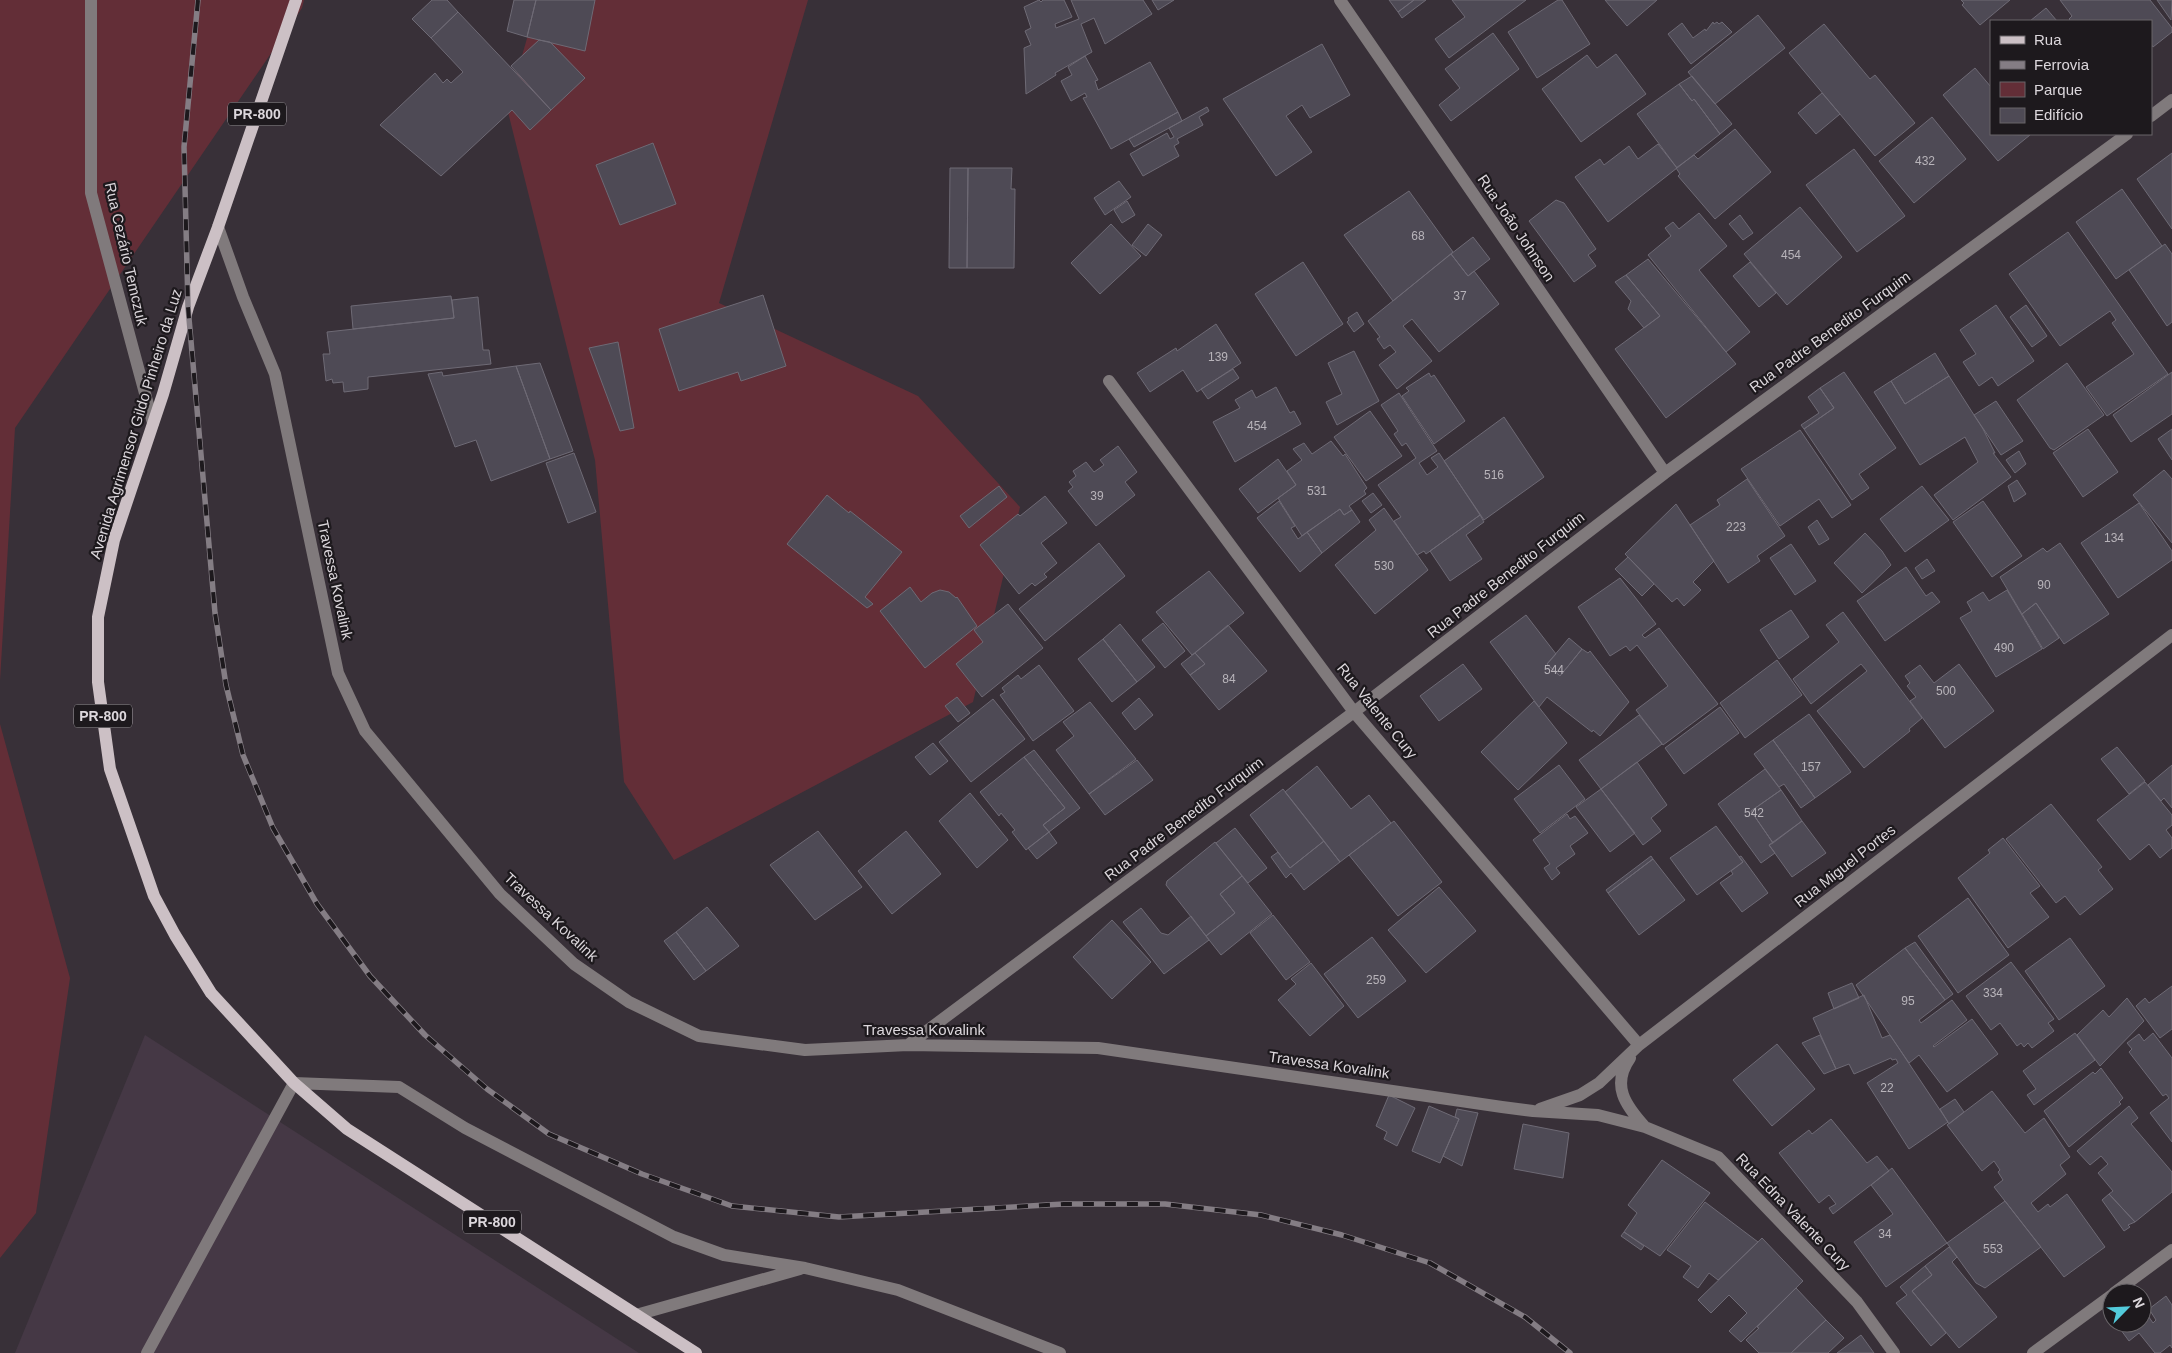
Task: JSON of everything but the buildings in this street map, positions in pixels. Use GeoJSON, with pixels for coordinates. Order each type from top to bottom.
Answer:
{"type":"FeatureCollection","features":[{"type":"Feature","properties":{"kind":"main road","name":"Avenida Agrimensor Gildo Pinheiro da Luz"},"geometry":{"type":"LineString","coordinates":[[296,0],[218,227],[188,307],[153,423],[114,540],[98,617],[98,682],[110,768],[154,896],[175,935],[212,993],[294,1082],[347,1129],[696,1353]]}},
{"type":"Feature","properties":{"kind":"street","name":"Rua Cezário Temczuk"},"geometry":{"type":"LineString","coordinates":[[92,0],[91,193],[153,423]]}},
{"type":"Feature","properties":{"kind":"street","name":"Rua João Johnson"},"geometry":{"type":"LineString","coordinates":[[1340,0],[1665,473]]}},
{"type":"Feature","properties":{"kind":"street"},"geometry":{"type":"LineString","coordinates":[[2152,115],[2172,100]]}},
{"type":"Feature","properties":{"kind":"street","name":"Rua Padre Benedito Furquim"},"geometry":{"type":"LineString","coordinates":[[908,1045],[1354,712],[1665,473],[2126,135]]}},
{"type":"Feature","properties":{"kind":"street","name":"Travessa Kovalink"},"geometry":{"type":"LineString","coordinates":[[218,227],[243,297],[275,374],[338,673],[365,731],[500,894],[574,964],[629,1002],[699,1036],[805,1050],[908,1045],[1098,1048],[1502,1107]]}},
{"type":"Feature","properties":{"kind":"street","name":"Rua Valente Cury"},"geometry":{"type":"LineString","coordinates":[[1109,381],[1354,712],[1639,1045]]}},
{"type":"Feature","properties":{"kind":"street","name":"Rua Miguel Portes"},"geometry":{"type":"LineString","coordinates":[[1533,1111],[1586,1091],[1599,1083],[1639,1045],[2172,635]]}},
{"type":"Feature","properties":{"kind":"street","name":"Rua Edna Valente Cury"},"geometry":{"type":"LineString","coordinates":[[1639,1045],[1624,1068],[1621,1094],[1629,1110],[1645,1126]]}},
{"type":"Feature","properties":{"kind":"street"},"geometry":{"type":"LineString","coordinates":[[147,1353],[294,1082],[398,1087],[465,1128],[674,1237],[724,1255],[805,1268],[898,1290],[1060,1353]]}},
{"type":"Feature","properties":{"kind":"street","name":"Rua Edna Valente Cury"},"geometry":{"type":"LineString","coordinates":[[1502,1107],[1598,1115],[1645,1126],[1718,1158],[1857,1302],[1894,1353]]}},
{"type":"Feature","properties":{"kind":"street"},"geometry":{"type":"LineString","coordinates":[[2128,1283],[2172,1250]]}},
{"type":"Feature","properties":{"kind":"street"},"geometry":{"type":"LineString","coordinates":[[636,1315],[805,1268]]}},
{"type":"Feature","properties":{"kind":"street"},"geometry":{"type":"LineString","coordinates":[[2034,1353],[2102,1302]]}},
{"type":"Feature","properties":{"kind":"shaded area"},"geometry":{"type":"Polygon","coordinates":[[[145,1035],[639,1353],[15,1353],[145,1035]]]}},
{"type":"Feature","properties":{"kind":"green space"},"geometry":{"type":"Polygon","coordinates":[[[0,0],[304,0],[302,8],[15,428],[0,681],[0,0]]]}},
{"type":"Feature","properties":{"kind":"green space"},"geometry":{"type":"Polygon","coordinates":[[[538,0],[808,0],[719,303],[918,396],[1020,507],[973,702],[674,860],[624,782],[595,460],[507,108],[538,0]]]}},
{"type":"Feature","properties":{"kind":"green space"},"geometry":{"type":"Polygon","coordinates":[[[0,724],[70,978],[36,1213],[0,1258],[0,724]]]}},
{"type":"Feature","properties":{"kind":"railway"},"geometry":{"type":"LineString","coordinates":[[198,0],[184,147],[188,307],[215,613],[226,685],[243,755],[273,828],[317,904],[370,976],[425,1035],[487,1089],[549,1134],[642,1174],[732,1206],[839,1217],[1064,1204],[1165,1204],[1261,1215],[1342,1235],[1430,1263],[1525,1317],[1570,1353]]}}]}
